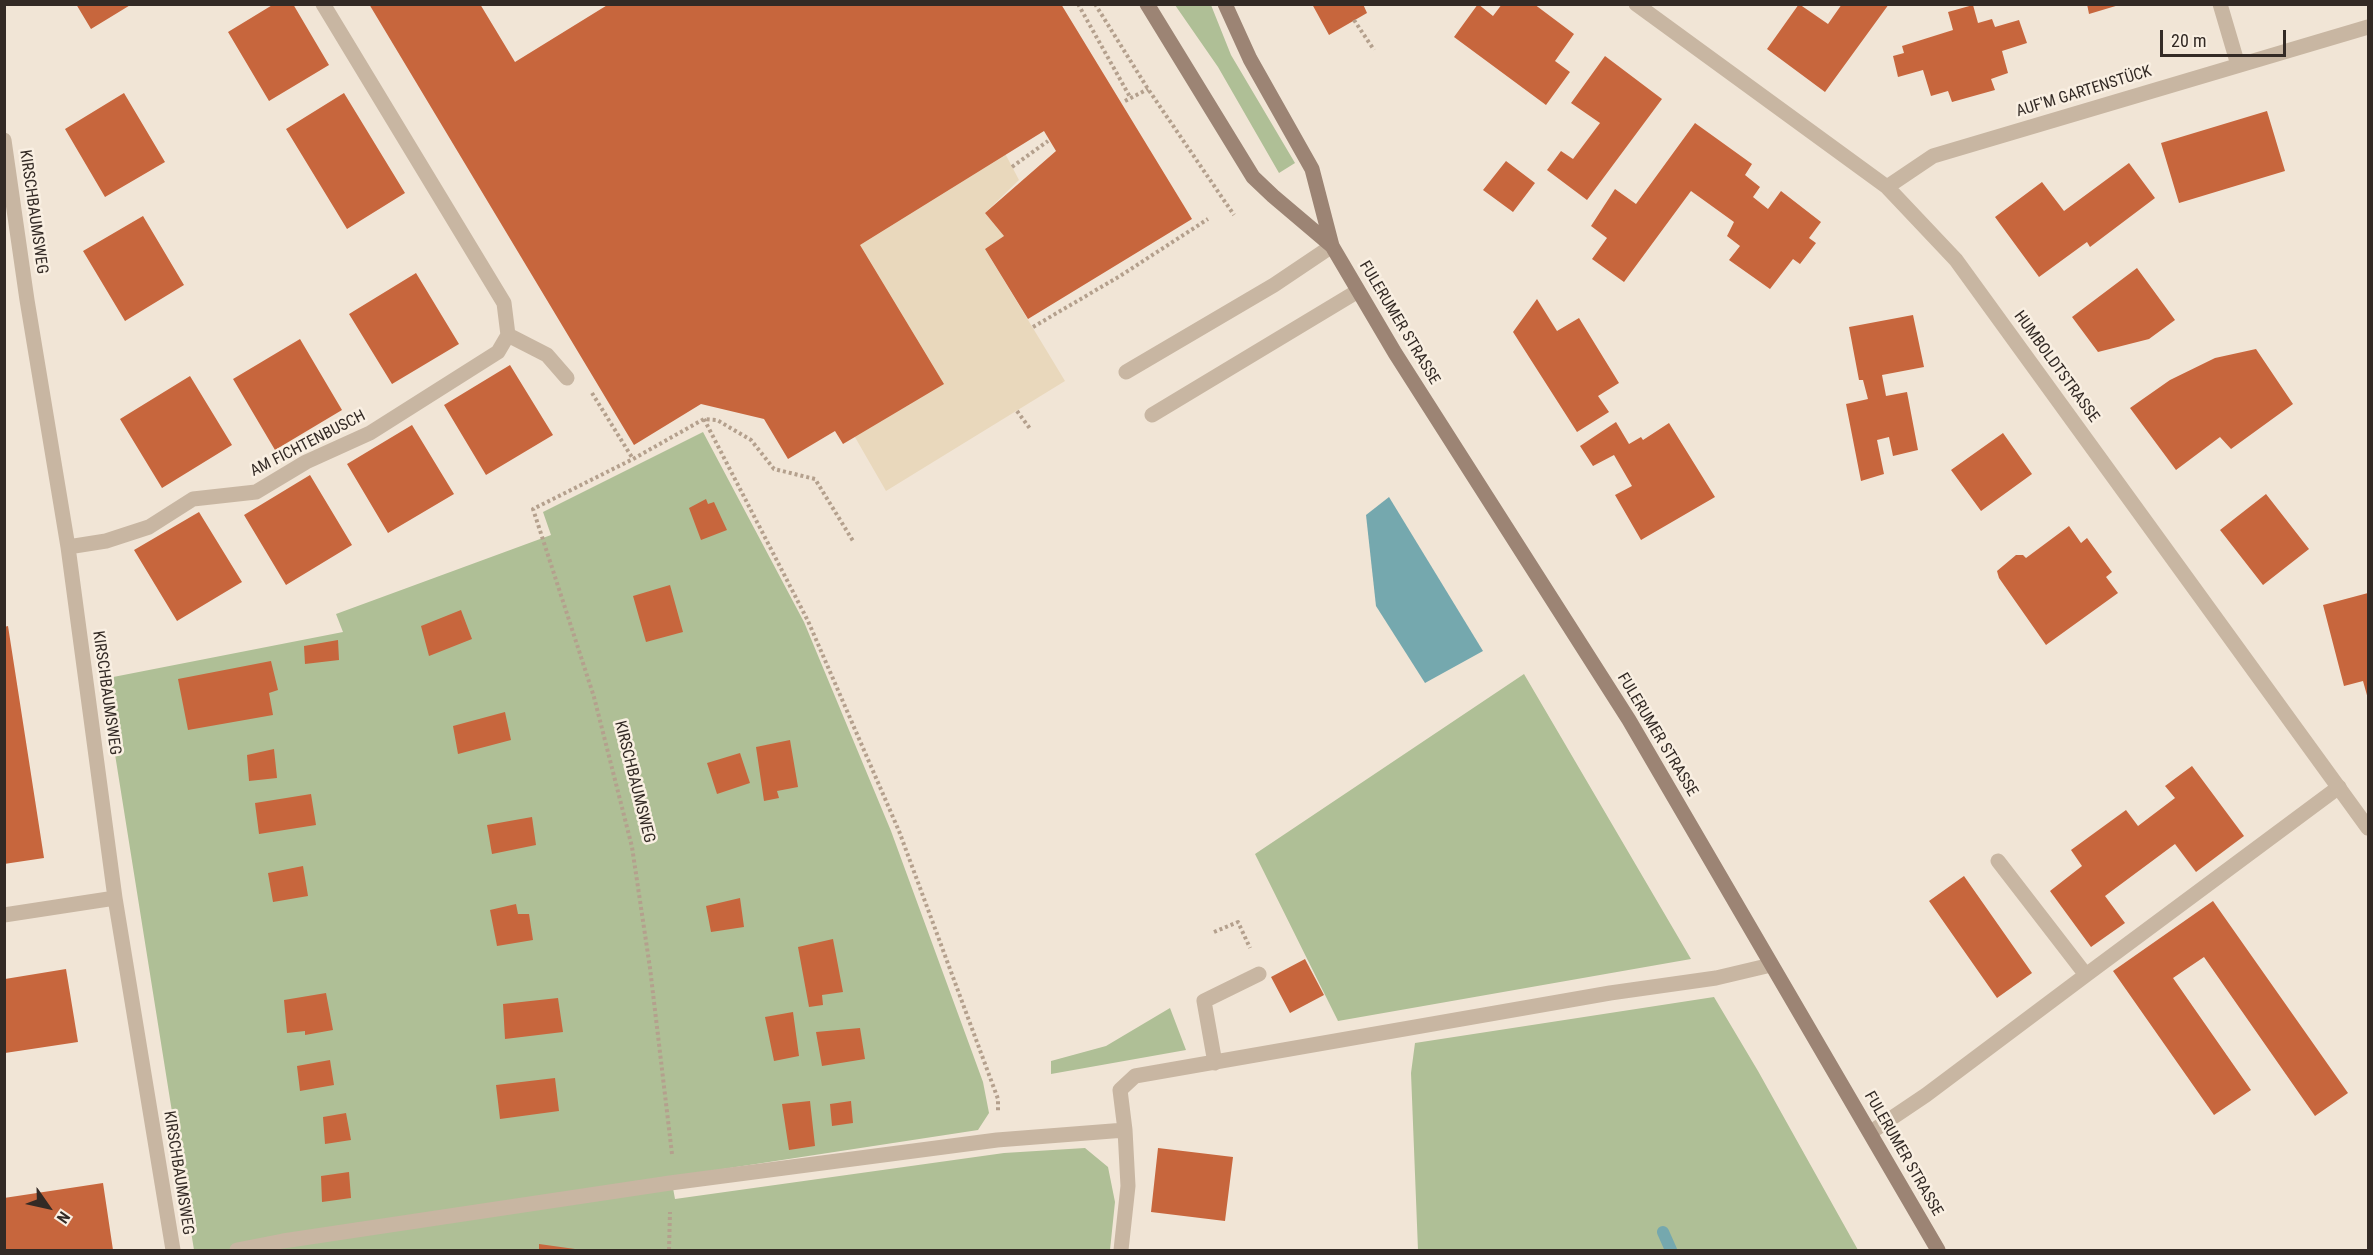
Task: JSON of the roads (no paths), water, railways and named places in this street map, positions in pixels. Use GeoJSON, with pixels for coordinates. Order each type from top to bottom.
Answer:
{"type":"FeatureCollection","features":[{"type":"Feature","properties":{"kind":"main road","name":"FULERUMER STRASSE"},"geometry":{"type":"LineString","coordinates":[[1148,4],[1254,177],[1332,246]]}},
{"type":"Feature","properties":{"kind":"main road","name":"FULERUMER STRASSE"},"geometry":{"type":"LineString","coordinates":[[1226,4],[1250,59],[1312,168],[1332,246],[1395,353],[1629,720],[1871,1132],[1938,1251]]}},
{"type":"Feature","properties":{"kind":"street"},"geometry":{"type":"LineString","coordinates":[[323,4],[504,303],[508,335],[547,355],[567,378]]}},
{"type":"Feature","properties":{"kind":"street","name":"HUMBOLDTSTRASSE"},"geometry":{"type":"LineString","coordinates":[[1636,4],[1887,187],[1956,260],[2368,828]]}},
{"type":"Feature","properties":{"kind":"street"},"geometry":{"type":"LineString","coordinates":[[2220,4],[2238,65]]}},
{"type":"Feature","properties":{"kind":"street","name":"AUF'M GARTENSTÜCK"},"geometry":{"type":"LineString","coordinates":[[1887,187],[1933,156],[2368,27]]}},
{"type":"Feature","properties":{"kind":"street","name":"KIRSCHBAUMSWEG"},"geometry":{"type":"LineString","coordinates":[[4,140],[68,547],[115,898],[173,1251]]}},
{"type":"Feature","properties":{"kind":"street"},"geometry":{"type":"LineString","coordinates":[[1126,372],[1274,285],[1332,246]]}},
{"type":"Feature","properties":{"kind":"street"},"geometry":{"type":"LineString","coordinates":[[1152,415],[1358,291]]}},
{"type":"Feature","properties":{"kind":"street","name":"AM FICHTENBUSCH"},"geometry":{"type":"LineString","coordinates":[[68,547],[106,541],[148,527],[193,499],[256,492],[306,462],[370,433],[498,352],[508,335]]}},
{"type":"Feature","properties":{"kind":"street"},"geometry":{"type":"LineString","coordinates":[[1871,1132],[1926,1095],[2339,787]]}},
{"type":"Feature","properties":{"kind":"street"},"geometry":{"type":"LineString","coordinates":[[1998,861],[2086,975]]}},
{"type":"Feature","properties":{"kind":"street"},"geometry":{"type":"LineString","coordinates":[[4,915],[115,898]]}},
{"type":"Feature","properties":{"kind":"street"},"geometry":{"type":"LineString","coordinates":[[1121,1251],[1128,1186],[1120,1090],[1135,1076],[1610,993],[1716,978],[1771,965]]}},
{"type":"Feature","properties":{"kind":"street"},"geometry":{"type":"LineString","coordinates":[[1215,1063],[1204,1001],[1260,974]]}},
{"type":"Feature","properties":{"kind":"street"},"geometry":{"type":"LineString","coordinates":[[237,1251],[283,1241],[670,1183],[997,1140],[1125,1130]]}},
{"type":"Feature","properties":{"kind":"water"},"geometry":{"type":"Polygon","coordinates":[[[1389,497],[1483,651],[1425,683],[1376,606],[1366,515],[1389,497]]]}},
{"type":"Feature","properties":{"kind":"waterway"},"geometry":{"type":"LineString","coordinates":[[1663,1232],[1671,1250]]}}]}
